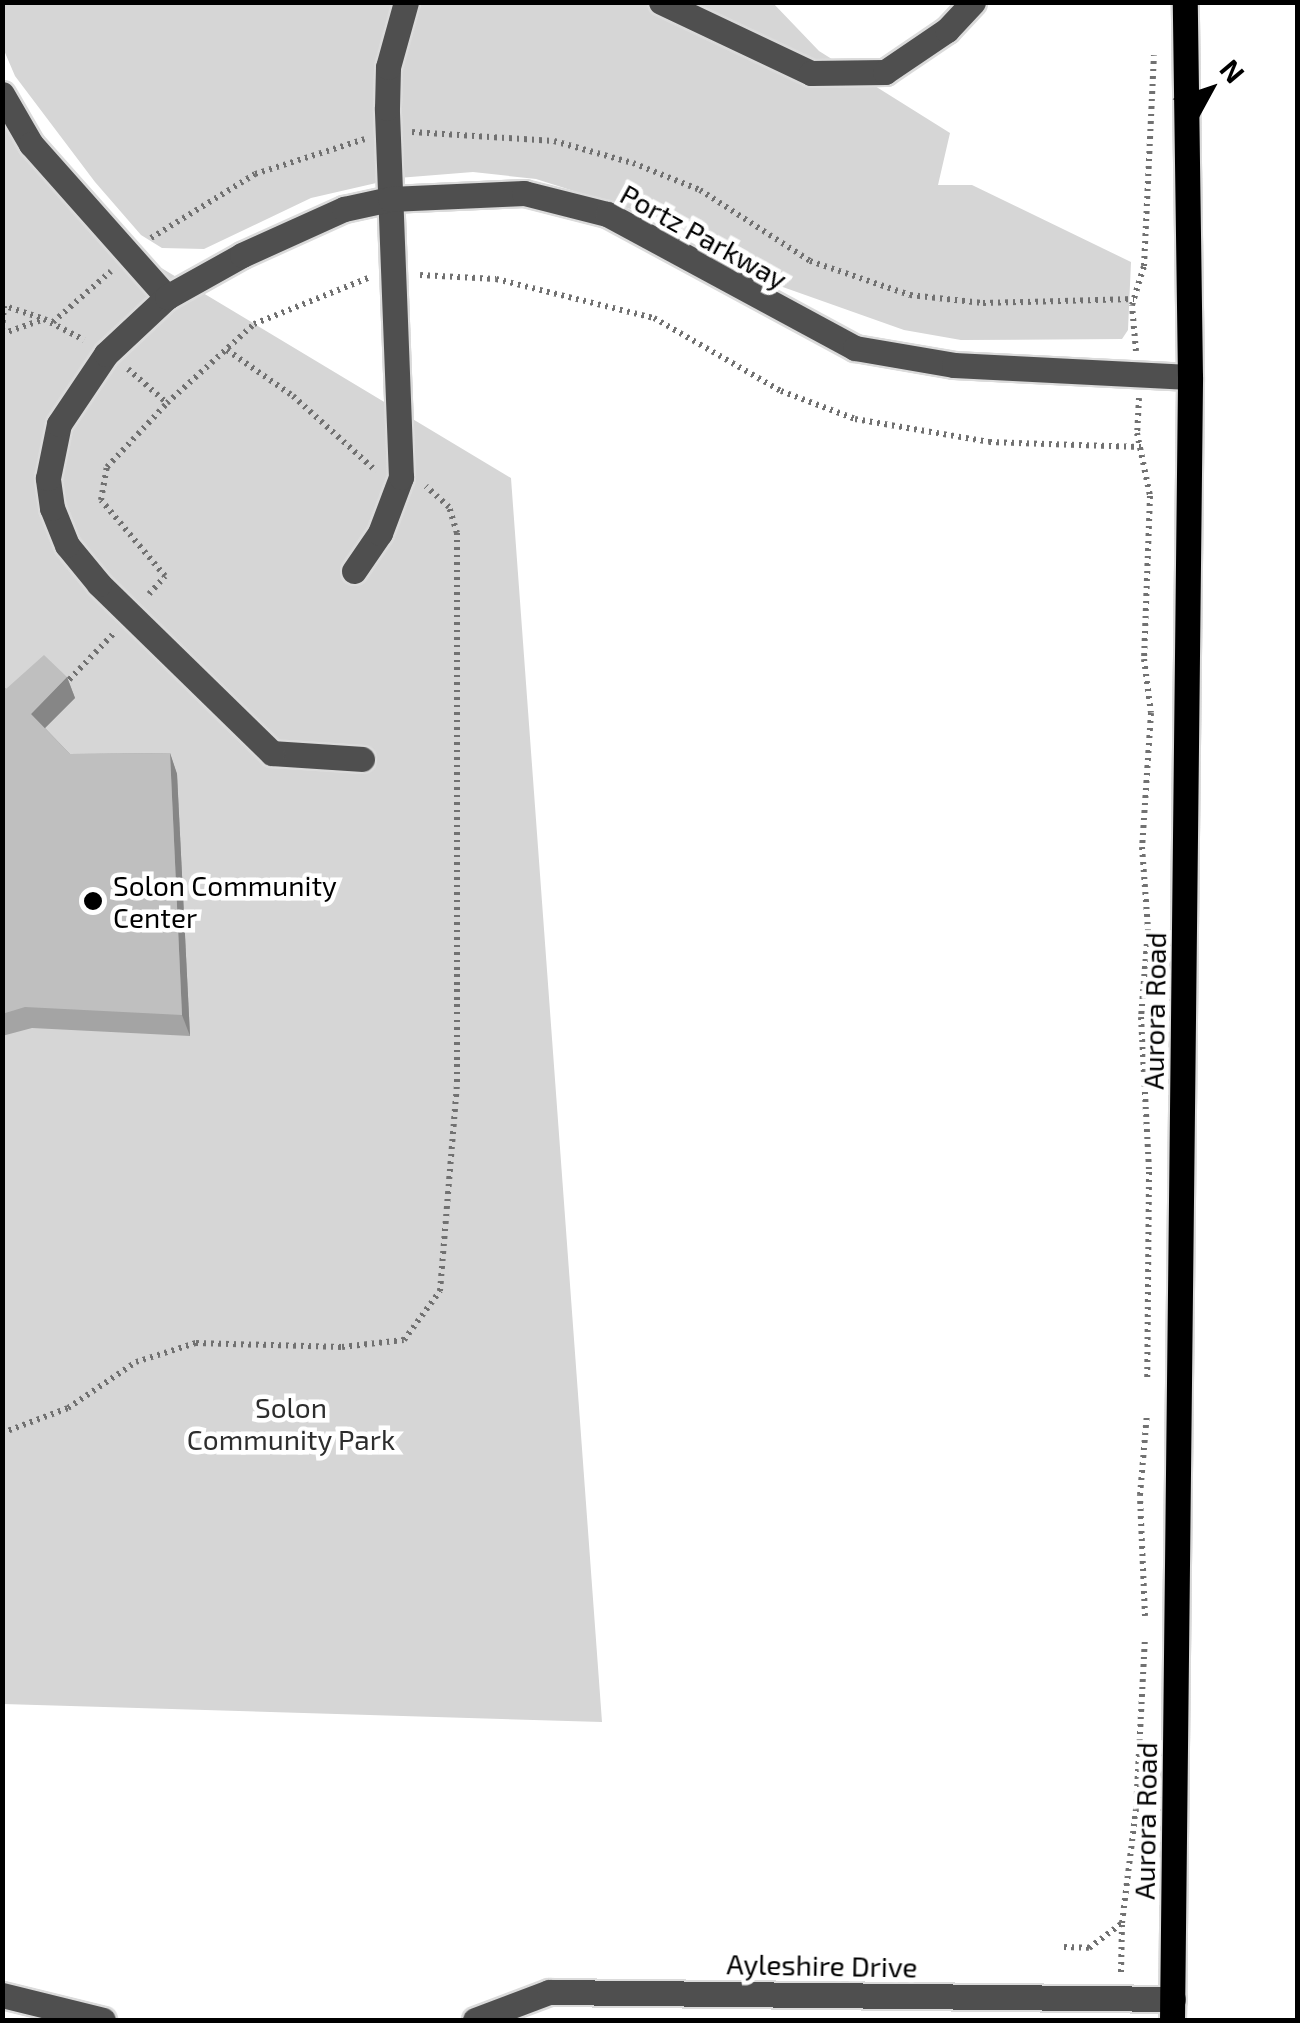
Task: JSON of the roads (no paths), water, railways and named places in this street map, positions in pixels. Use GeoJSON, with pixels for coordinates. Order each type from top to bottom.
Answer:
{"type":"FeatureCollection","features":[{"type":"Feature","properties":{"kind":"main road","name":"Aurora Road"},"geometry":{"type":"LineString","coordinates":[[1172,2010],[1190,378],[1185,2]]}},
{"type":"Feature","properties":{"kind":"street"},"geometry":{"type":"LineString","coordinates":[[354,571],[380,533],[401,477],[388,67],[406,2]]}},
{"type":"Feature","properties":{"kind":"street"},"geometry":{"type":"LineString","coordinates":[[662,2],[811,73],[885,72],[947,30],[973,2]]}},
{"type":"Feature","properties":{"kind":"street"},"geometry":{"type":"LineString","coordinates":[[2,94],[32,144],[167,296]]}},
{"type":"Feature","properties":{"kind":"street","name":"Portz Parkway"},"geometry":{"type":"LineString","coordinates":[[362,759],[272,754],[99,584],[60,526],[48,478],[59,424],[106,354],[167,296],[344,210],[390,198],[524,193],[607,214],[855,348],[954,365],[1190,378]]}},
{"type":"Feature","properties":{"kind":"street","name":"Ayleshire Drive"},"geometry":{"type":"LineString","coordinates":[[475,2020],[548,1992],[1172,2010]]}},
{"type":"Feature","properties":{"kind":"street"},"geometry":{"type":"LineString","coordinates":[[2,1995],[103,2020]]}},
{"type":"Feature","properties":{"kind":"place","name":"Solon Community Center"},"geometry":{"type":"Point","coordinates":[93,901]}},
{"type":"Feature","properties":{"kind":"park label","name":"Solon Community Park"},"geometry":{"type":"Point","coordinates":[291,1423]}}]}
